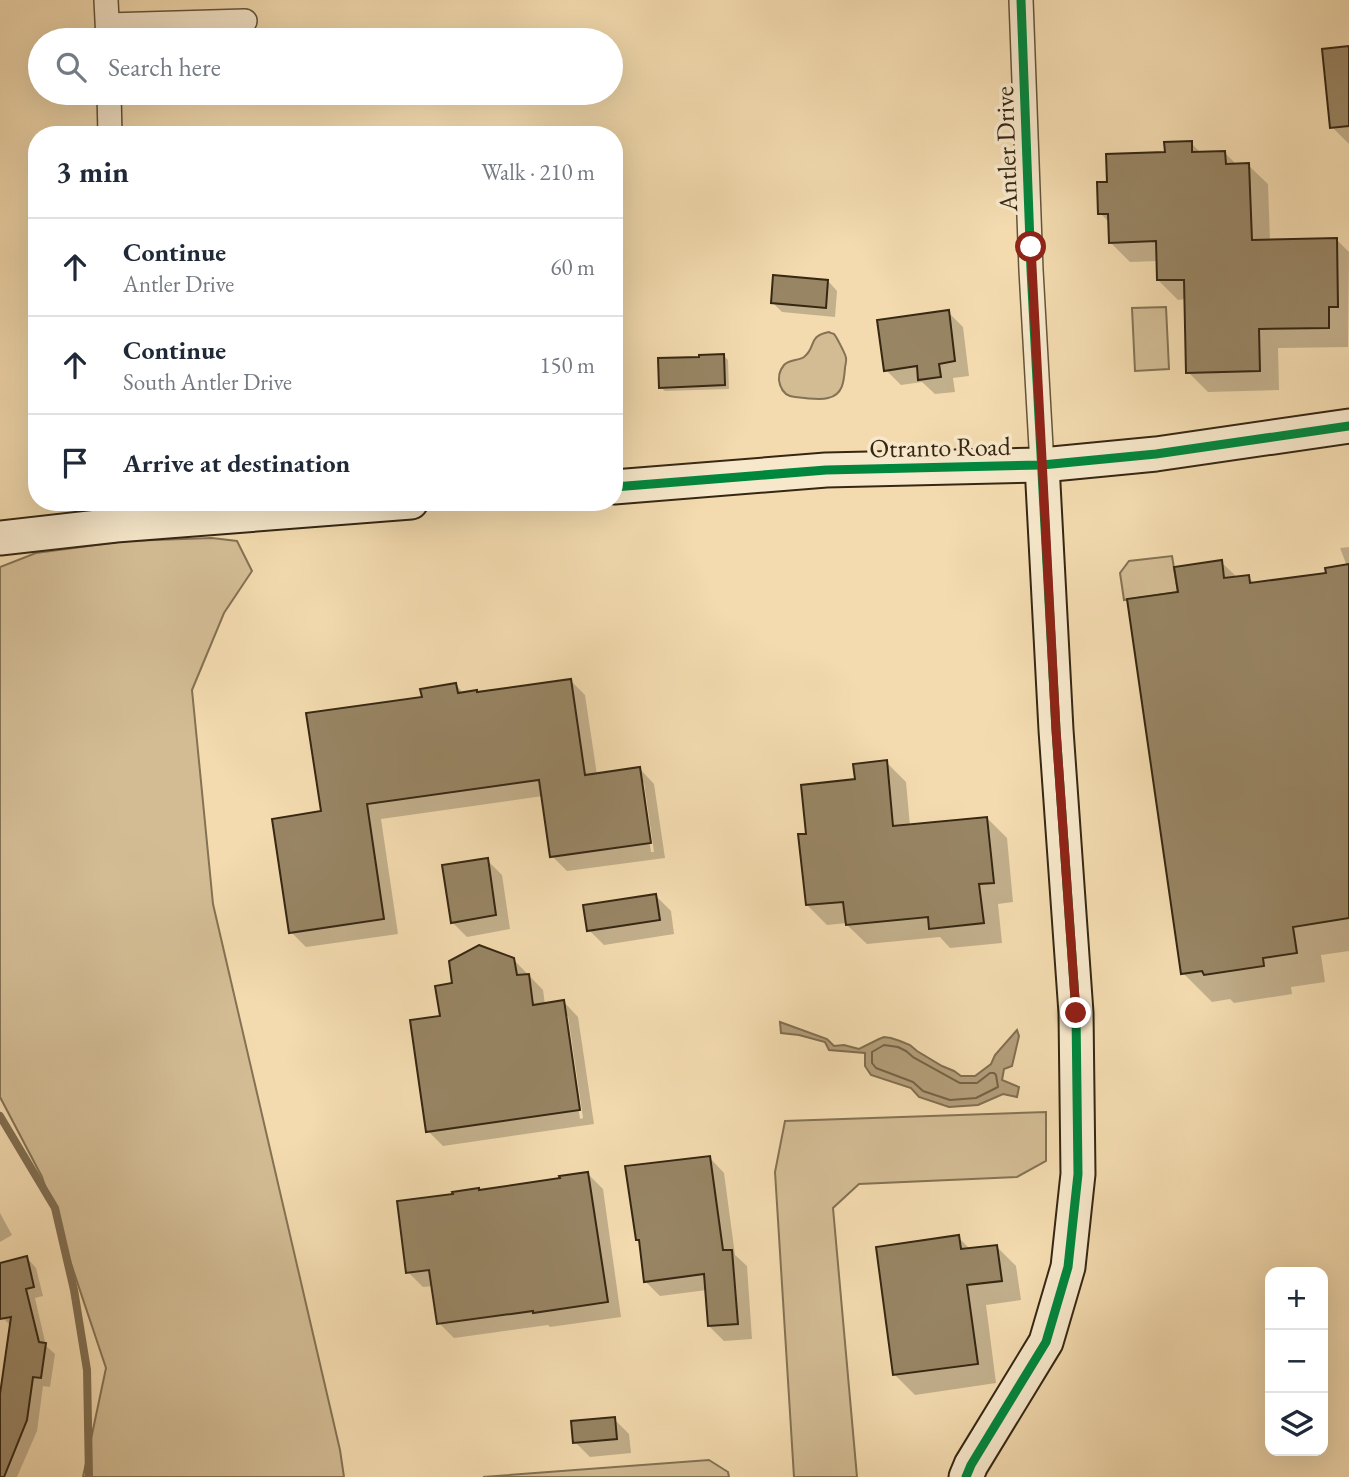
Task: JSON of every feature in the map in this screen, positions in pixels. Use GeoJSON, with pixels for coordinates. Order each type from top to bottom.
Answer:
{"type":"FeatureCollection","features":[{"type":"Feature","properties":{"kind":"street"},"geometry":{"type":"LineString","coordinates":[[106,0],[108,28]]}},
{"type":"Feature","properties":{"kind":"street","name":"Antler Drive"},"geometry":{"type":"LineString","coordinates":[[1021,0],[1031,270],[1042,465]]}},
{"type":"Feature","properties":{"kind":"street"},"geometry":{"type":"LineString","coordinates":[[170,28],[245,22]]}},
{"type":"Feature","properties":{"kind":"street"},"geometry":{"type":"LineString","coordinates":[[109,105],[110,126]]}},
{"type":"Feature","properties":{"kind":"street","name":"Otranto Road"},"geometry":{"type":"LineString","coordinates":[[623,485],[826,470],[1042,465],[1156,454],[1349,426]]}},
{"type":"Feature","properties":{"kind":"street"},"geometry":{"type":"LineString","coordinates":[[966,1477],[1045,1342],[1068,1267],[1078,1174],[1076,1013],[1056,730],[1042,465]]}},
{"type":"Feature","properties":{"kind":"street"},"geometry":{"type":"LineString","coordinates":[[0,538],[116,514],[190,511]]}},
{"type":"Feature","properties":{"kind":"shaded area"},"geometry":{"type":"Polygon","coordinates":[[[1166,307],[1169,369],[1135,371],[1132,308],[1166,307]]]}},
{"type":"Feature","properties":{"kind":"shaded area"},"geometry":{"type":"Polygon","coordinates":[[[829,332],[835,335],[846,359],[840,391],[821,399],[790,396],[782,390],[779,380],[784,365],[804,357],[818,336],[829,332]]]}},
{"type":"Feature","properties":{"kind":"shaded area"},"geometry":{"type":"Polygon","coordinates":[[[212,538],[237,541],[252,571],[224,613],[192,690],[213,904],[340,1450],[344,1477],[83,1477],[106,1368],[42,1177],[0,1097],[0,567],[36,553],[126,541],[212,538]]]}},
{"type":"Feature","properties":{"kind":"shaded area"},"geometry":{"type":"Polygon","coordinates":[[[1172,556],[1178,592],[1124,600],[1120,573],[1129,561],[1172,556]]]}},
{"type":"Feature","properties":{"kind":"shaded area"},"geometry":{"type":"Polygon","coordinates":[[[1046,1112],[1046,1161],[1017,1177],[859,1184],[833,1208],[857,1477],[794,1477],[775,1172],[785,1121],[1046,1112]]]}},
{"type":"Feature","properties":{"kind":"shaded area"},"geometry":{"type":"Polygon","coordinates":[[[709,1460],[728,1472],[729,1477],[483,1477],[709,1460]]]}},
{"type":"Feature","properties":{"kind":"water"},"geometry":{"type":"Polygon","coordinates":[[[780,1022],[827,1039],[834,1046],[844,1045],[859,1049],[884,1037],[891,1038],[910,1045],[961,1076],[975,1076],[991,1064],[995,1055],[1017,1030],[1019,1036],[1012,1066],[1004,1069],[1002,1080],[1019,1087],[1017,1097],[1003,1094],[978,1105],[949,1107],[919,1097],[911,1088],[871,1075],[865,1066],[865,1053],[829,1050],[825,1042],[781,1033],[780,1022]]]}},
{"type":"Feature","properties":{"kind":"building"},"geometry":{"type":"Polygon","coordinates":[[[1349,46],[1349,126],[1330,128],[1322,49],[1349,46]]]}},
{"type":"Feature","properties":{"kind":"building"},"geometry":{"type":"Polygon","coordinates":[[[1192,141],[1192,152],[1225,151],[1226,164],[1249,163],[1252,240],[1337,238],[1338,307],[1329,307],[1329,328],[1259,329],[1260,371],[1186,373],[1184,280],[1157,280],[1156,241],[1109,243],[1108,214],[1098,214],[1097,182],[1107,182],[1106,154],[1165,152],[1164,142],[1192,141]]]}},
{"type":"Feature","properties":{"kind":"building"},"geometry":{"type":"Polygon","coordinates":[[[773,275],[828,280],[826,308],[771,303],[773,275]]]}},
{"type":"Feature","properties":{"kind":"building"},"geometry":{"type":"Polygon","coordinates":[[[949,310],[955,361],[939,364],[941,377],[918,380],[917,366],[884,371],[877,320],[949,310]]]}},
{"type":"Feature","properties":{"kind":"building"},"geometry":{"type":"Polygon","coordinates":[[[724,354],[725,385],[659,388],[658,358],[724,354]]]}},
{"type":"Feature","properties":{"kind":"building"},"geometry":{"type":"Polygon","coordinates":[[[1222,560],[1224,578],[1249,575],[1250,583],[1326,573],[1325,568],[1349,564],[1349,918],[1293,927],[1297,953],[1263,958],[1264,966],[1204,975],[1202,971],[1181,974],[1127,599],[1178,592],[1174,567],[1222,560]]]}},
{"type":"Feature","properties":{"kind":"building"},"geometry":{"type":"Polygon","coordinates":[[[571,679],[585,775],[640,767],[651,843],[550,857],[539,780],[367,804],[384,919],[289,933],[272,819],[321,811],[306,713],[422,697],[420,689],[456,683],[458,693],[571,679]]]}},
{"type":"Feature","properties":{"kind":"building"},"geometry":{"type":"Polygon","coordinates":[[[887,760],[893,826],[987,817],[994,883],[979,884],[984,923],[929,929],[928,917],[846,925],[843,902],[806,905],[798,834],[806,834],[801,785],[855,779],[853,764],[887,760]]]}},
{"type":"Feature","properties":{"kind":"building"},"geometry":{"type":"Polygon","coordinates":[[[488,858],[496,915],[451,923],[442,865],[488,858]]]}},
{"type":"Feature","properties":{"kind":"building"},"geometry":{"type":"Polygon","coordinates":[[[656,894],[660,920],[587,931],[583,905],[656,894]]]}},
{"type":"Feature","properties":{"kind":"building"},"geometry":{"type":"Polygon","coordinates":[[[479,945],[514,958],[517,975],[529,974],[533,1005],[564,1000],[580,1110],[426,1132],[410,1020],[440,1016],[435,986],[452,983],[449,961],[479,945]]]}},
{"type":"Feature","properties":{"kind":"building"},"geometry":{"type":"Polygon","coordinates":[[[710,1156],[723,1250],[732,1250],[738,1324],[708,1326],[704,1274],[644,1282],[639,1240],[636,1240],[625,1166],[710,1156]]]}},
{"type":"Feature","properties":{"kind":"building"},"geometry":{"type":"Polygon","coordinates":[[[588,1172],[608,1302],[437,1324],[429,1270],[406,1273],[397,1201],[588,1172]]]}},
{"type":"Feature","properties":{"kind":"building"},"geometry":{"type":"Polygon","coordinates":[[[959,1235],[961,1249],[997,1245],[1002,1281],[967,1285],[978,1364],[893,1375],[876,1247],[959,1235]]]}},
{"type":"Feature","properties":{"kind":"building"},"geometry":{"type":"Polygon","coordinates":[[[27,1256],[34,1287],[26,1289],[39,1342],[46,1343],[41,1378],[33,1377],[27,1420],[4,1477],[0,1477],[0,1394],[11,1317],[0,1319],[0,1263],[27,1256]]]}},
{"type":"Feature","properties":{"kind":"building"},"geometry":{"type":"Polygon","coordinates":[[[615,1417],[617,1439],[573,1443],[571,1421],[615,1417]]]}},
{"type":"Feature","properties":{"kind":"waterway"},"geometry":{"type":"LineString","coordinates":[[0,1116],[55,1208],[74,1290],[87,1370],[89,1477]]}},
{"type":"Feature","properties":{"kind":"cycle path"},"geometry":{"type":"LineString","coordinates":[[966,1477],[1046,1342],[1068,1267],[1078,1174],[1076,1013],[1056,730],[1031,270],[1021,0]]}},
{"type":"Feature","properties":{"kind":"cycle path"},"geometry":{"type":"LineString","coordinates":[[623,486],[826,470],[1042,465],[1156,454],[1349,426]]}},
{"type":"Feature","properties":{"kind":"route"},"geometry":{"type":"LineString","coordinates":[[1031,247],[1056,730],[1076,1013]]}}]}
